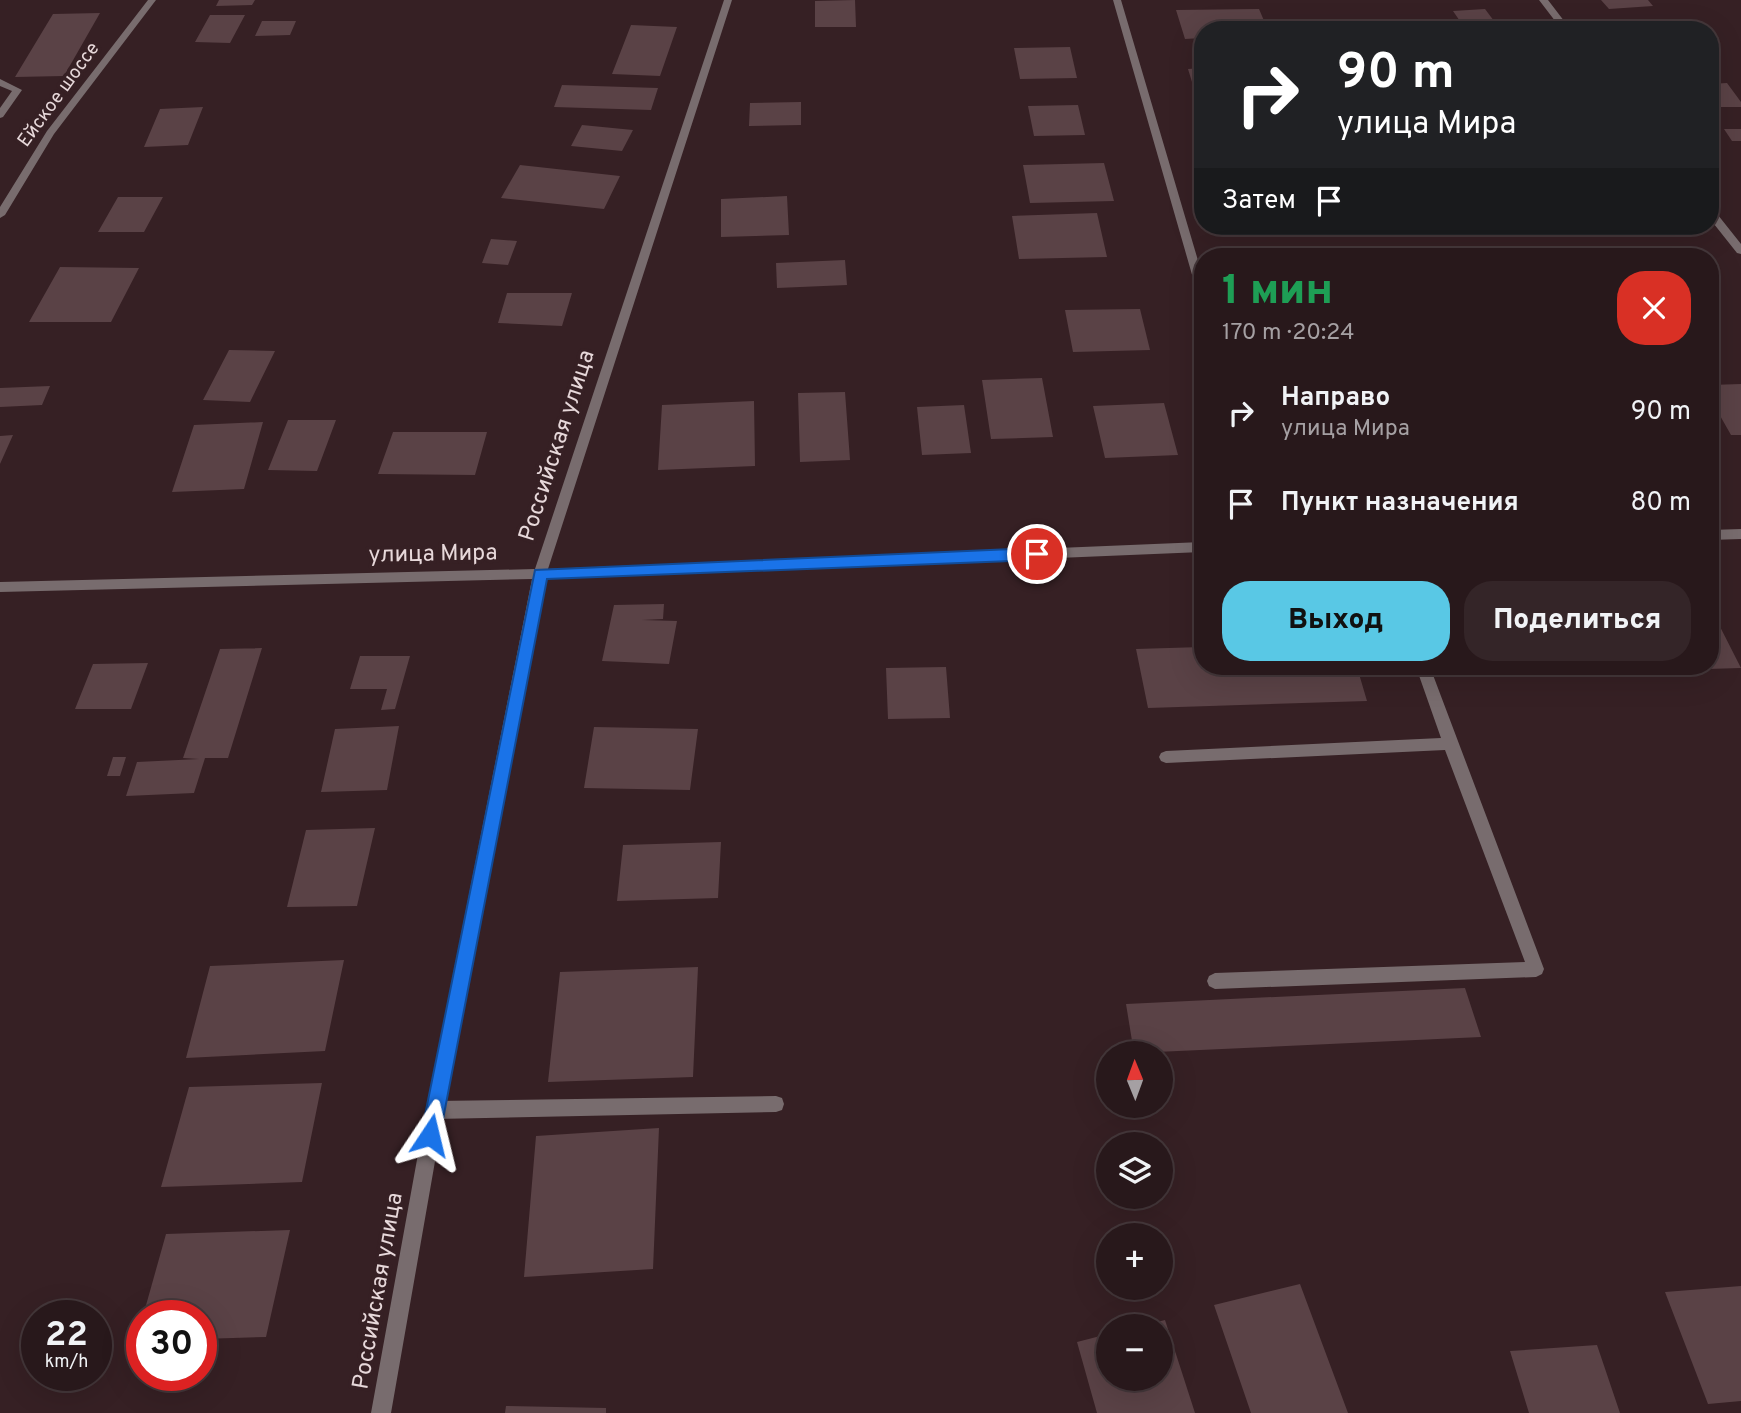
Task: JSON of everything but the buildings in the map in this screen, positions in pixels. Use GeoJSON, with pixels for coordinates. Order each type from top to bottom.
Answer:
{"type":"FeatureCollection","features":[{"type":"Feature","properties":{"kind":"street","name":"Ейское шоссе"},"geometry":{"type":"LineString","coordinates":[[0,215],[50,133],[152,0]]}},
{"type":"Feature","properties":{"kind":"street","name":"Российская улица"},"geometry":{"type":"LineString","coordinates":[[381,1413],[435,1110],[540,574],[727,0]]}},
{"type":"Feature","properties":{"kind":"street"},"geometry":{"type":"LineString","coordinates":[[1117,0],[1194,265]]}},
{"type":"Feature","properties":{"kind":"street"},"geometry":{"type":"LineString","coordinates":[[1543,0],[1560,21]]}},
{"type":"Feature","properties":{"kind":"street"},"geometry":{"type":"LineString","coordinates":[[0,82],[17,90],[0,115]]}},
{"type":"Feature","properties":{"kind":"street"},"geometry":{"type":"LineString","coordinates":[[1719,223],[1741,251]]}},
{"type":"Feature","properties":{"kind":"street"},"geometry":{"type":"LineString","coordinates":[[1719,535],[1741,534]]}},
{"type":"Feature","properties":{"kind":"street","name":"улица Мира"},"geometry":{"type":"LineString","coordinates":[[0,587],[540,574],[1194,547]]}},
{"type":"Feature","properties":{"kind":"street"},"geometry":{"type":"LineString","coordinates":[[1215,981],[1536,969],[1426,675]]}},
{"type":"Feature","properties":{"kind":"street"},"geometry":{"type":"LineString","coordinates":[[1166,757],[1450,744]]}},
{"type":"Feature","properties":{"kind":"street"},"geometry":{"type":"LineString","coordinates":[[435,1110],[776,1104]]}},
{"type":"Feature","properties":{"kind":"route"},"geometry":{"type":"LineString","coordinates":[[430,1135],[540,574],[1037,554]]}}]}
